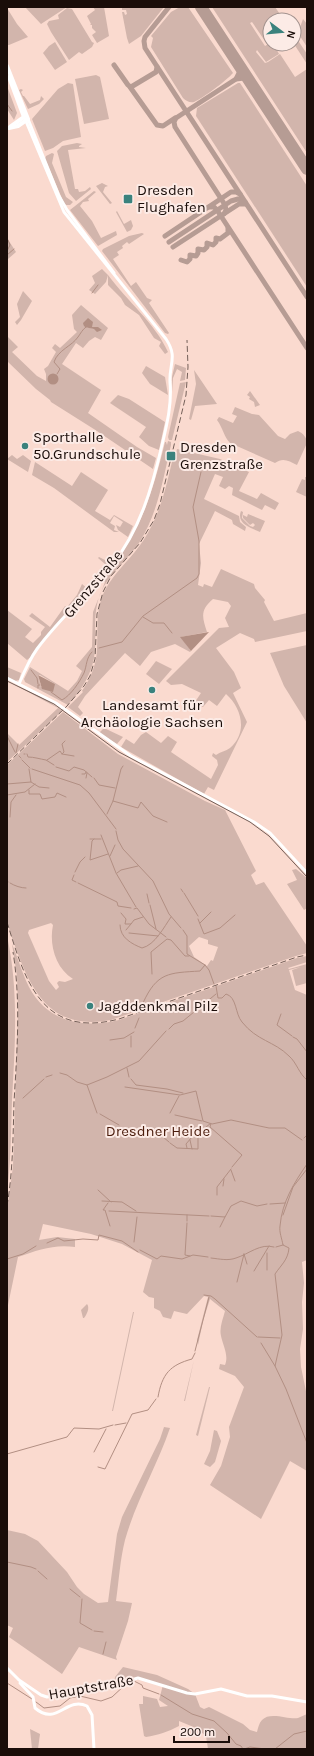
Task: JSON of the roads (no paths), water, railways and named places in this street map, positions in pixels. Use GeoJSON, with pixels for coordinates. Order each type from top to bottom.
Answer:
{"type":"FeatureCollection","features":[{"type":"Feature","properties":{"kind":"main road"},"geometry":{"type":"LineString","coordinates":[[7,66],[26,118]]}},
{"type":"Feature","properties":{"kind":"main road"},"geometry":{"type":"LineString","coordinates":[[7,73],[26,118]]}},
{"type":"Feature","properties":{"kind":"main road"},"geometry":{"type":"LineString","coordinates":[[8,129],[26,118]]}},
{"type":"Feature","properties":{"kind":"main road","name":"Grenzstraße"},"geometry":{"type":"LineString","coordinates":[[19,684],[37,649],[113,564],[135,527],[151,488],[164,437],[171,402],[170,378],[173,360],[170,344],[115,276],[114,271],[67,210],[59,196],[26,118]]}},
{"type":"Feature","properties":{"kind":"main road"},"geometry":{"type":"LineString","coordinates":[[7,678],[56,702],[126,754],[254,822],[270,833],[307,873]]}},
{"type":"Feature","properties":{"kind":"main road","name":"Hauptstraße"},"geometry":{"type":"LineString","coordinates":[[7,1668],[34,1697],[35,1707],[44,1714],[51,1715],[68,1706],[77,1704],[85,1705],[92,1715],[94,1749]]}},
{"type":"Feature","properties":{"kind":"main road","name":"Hauptstraße"},"geometry":{"type":"LineString","coordinates":[[19,1680],[41,1696],[47,1697],[78,1687],[114,1685],[138,1678],[187,1693],[195,1694],[221,1689],[247,1696],[272,1696],[307,1702]]}},
{"type":"Feature","properties":{"kind":"waterway"},"geometry":{"type":"LineString","coordinates":[[7,104],[12,111]]}},
{"type":"Feature","properties":{"kind":"waterway"},"geometry":{"type":"LineString","coordinates":[[7,251],[10,245],[8,240]]}},
{"type":"Feature","properties":{"kind":"waterway"},"geometry":{"type":"LineString","coordinates":[[7,255],[14,249]]}},
{"type":"Feature","properties":{"kind":"waterway"},"geometry":{"type":"LineString","coordinates":[[92,293],[98,285]]}},
{"type":"Feature","properties":{"kind":"waterway"},"geometry":{"type":"LineString","coordinates":[[57,374],[60,369],[54,362],[56,358],[86,327]]}},
{"type":"Feature","properties":{"kind":"waterway"},"geometry":{"type":"LineString","coordinates":[[99,648],[122,642],[143,616],[197,578],[199,574],[199,541],[193,507],[201,472]]}},
{"type":"Feature","properties":{"kind":"waterway"},"geometry":{"type":"LineString","coordinates":[[143,617],[153,623],[164,623],[172,633]]}},
{"type":"Feature","properties":{"kind":"waterway"},"geometry":{"type":"LineString","coordinates":[[51,692],[62,700],[69,695],[82,677],[92,652]]}},
{"type":"Feature","properties":{"kind":"waterway"},"geometry":{"type":"LineString","coordinates":[[31,670],[37,678],[38,684]]}},
{"type":"Feature","properties":{"kind":"waterway"},"geometry":{"type":"LineString","coordinates":[[38,688],[38,685],[40,685]]}},
{"type":"Feature","properties":{"kind":"waterway"},"geometry":{"type":"LineString","coordinates":[[7,736],[15,752]]}},
{"type":"Feature","properties":{"kind":"waterway"},"geometry":{"type":"LineString","coordinates":[[62,754],[64,752],[62,744],[65,741]]}},
{"type":"Feature","properties":{"kind":"waterway"},"geometry":{"type":"LineString","coordinates":[[16,753],[18,744]]}},
{"type":"Feature","properties":{"kind":"waterway"},"geometry":{"type":"LineString","coordinates":[[47,760],[60,751],[62,754],[74,756]]}},
{"type":"Feature","properties":{"kind":"waterway"},"geometry":{"type":"LineString","coordinates":[[27,754],[28,757],[46,760],[54,765]]}},
{"type":"Feature","properties":{"kind":"waterway"},"geometry":{"type":"LineString","coordinates":[[22,760],[30,768]]}},
{"type":"Feature","properties":{"kind":"waterway"},"geometry":{"type":"LineString","coordinates":[[107,814],[113,801],[123,766]]}},
{"type":"Feature","properties":{"kind":"waterway"},"geometry":{"type":"LineString","coordinates":[[56,767],[69,771],[74,767],[84,770],[92,777]]}},
{"type":"Feature","properties":{"kind":"waterway"},"geometry":{"type":"LineString","coordinates":[[7,784],[31,782],[29,769]]}},
{"type":"Feature","properties":{"kind":"waterway"},"geometry":{"type":"LineString","coordinates":[[32,769],[80,785],[89,793],[116,829]]}},
{"type":"Feature","properties":{"kind":"waterway"},"geometry":{"type":"LineString","coordinates":[[82,774],[85,774],[86,772]]}},
{"type":"Feature","properties":{"kind":"waterway"},"geometry":{"type":"LineString","coordinates":[[86,778],[87,773]]}},
{"type":"Feature","properties":{"kind":"waterway"},"geometry":{"type":"LineString","coordinates":[[94,778],[99,785],[115,788]]}},
{"type":"Feature","properties":{"kind":"waterway"},"geometry":{"type":"LineString","coordinates":[[31,782],[39,787],[49,788]]}},
{"type":"Feature","properties":{"kind":"waterway"},"geometry":{"type":"LineString","coordinates":[[7,795],[25,792],[35,784]]}},
{"type":"Feature","properties":{"kind":"waterway"},"geometry":{"type":"LineString","coordinates":[[29,790],[29,794],[40,794],[42,799],[55,797],[57,793],[66,797]]}},
{"type":"Feature","properties":{"kind":"waterway"},"geometry":{"type":"LineString","coordinates":[[10,817],[11,802],[16,795]]}},
{"type":"Feature","properties":{"kind":"waterway"},"geometry":{"type":"LineString","coordinates":[[113,801],[138,808],[141,802],[153,816],[167,822]]}},
{"type":"Feature","properties":{"kind":"waterway"},"geometry":{"type":"LineString","coordinates":[[116,831],[118,840],[123,849],[153,881],[169,914],[181,928]]}},
{"type":"Feature","properties":{"kind":"waterway"},"geometry":{"type":"LineString","coordinates":[[101,835],[116,873],[136,907]]}},
{"type":"Feature","properties":{"kind":"waterway"},"geometry":{"type":"LineString","coordinates":[[90,839],[101,839]]}},
{"type":"Feature","properties":{"kind":"waterway"},"geometry":{"type":"LineString","coordinates":[[94,839],[92,841],[90,860],[108,854]]}},
{"type":"Feature","properties":{"kind":"waterway"},"geometry":{"type":"LineString","coordinates":[[110,856],[115,845]]}},
{"type":"Feature","properties":{"kind":"waterway"},"geometry":{"type":"LineString","coordinates":[[75,872],[80,862],[85,857]]}},
{"type":"Feature","properties":{"kind":"waterway"},"geometry":{"type":"LineString","coordinates":[[117,873],[121,870],[138,866]]}},
{"type":"Feature","properties":{"kind":"waterway"},"geometry":{"type":"LineString","coordinates":[[74,875],[72,880],[76,882]]}},
{"type":"Feature","properties":{"kind":"waterway"},"geometry":{"type":"LineString","coordinates":[[10,883],[18,887],[26,888]]}},
{"type":"Feature","properties":{"kind":"waterway"},"geometry":{"type":"LineString","coordinates":[[78,883],[117,902],[118,906],[131,908]]}},
{"type":"Feature","properties":{"kind":"waterway"},"geometry":{"type":"LineString","coordinates":[[184,893],[198,916]]}},
{"type":"Feature","properties":{"kind":"waterway"},"geometry":{"type":"LineString","coordinates":[[147,894],[149,903]]}},
{"type":"Feature","properties":{"kind":"waterway"},"geometry":{"type":"LineString","coordinates":[[150,905],[156,929]]}},
{"type":"Feature","properties":{"kind":"waterway"},"geometry":{"type":"LineString","coordinates":[[134,909],[137,908],[149,924],[166,937]]}},
{"type":"Feature","properties":{"kind":"waterway"},"geometry":{"type":"LineString","coordinates":[[200,923],[211,912]]}},
{"type":"Feature","properties":{"kind":"waterway"},"geometry":{"type":"LineString","coordinates":[[121,913],[126,919],[125,924],[131,924],[134,920],[143,917]]}},
{"type":"Feature","properties":{"kind":"waterway"},"geometry":{"type":"LineString","coordinates":[[198,919],[204,934],[220,928],[235,915]]}},
{"type":"Feature","properties":{"kind":"waterway"},"geometry":{"type":"LineString","coordinates":[[120,925],[124,937],[142,948],[155,940],[171,917]]}},
{"type":"Feature","properties":{"kind":"waterway"},"geometry":{"type":"LineString","coordinates":[[126,930],[131,924]]}},
{"type":"Feature","properties":{"kind":"waterway"},"geometry":{"type":"LineString","coordinates":[[183,930],[187,936],[187,954],[205,965],[209,970],[214,984]]}},
{"type":"Feature","properties":{"kind":"waterway"},"geometry":{"type":"LineString","coordinates":[[129,933],[158,936]]}},
{"type":"Feature","properties":{"kind":"waterway"},"geometry":{"type":"LineString","coordinates":[[152,974],[151,952],[167,939],[171,940],[185,956],[189,956]]}},
{"type":"Feature","properties":{"kind":"waterway"},"geometry":{"type":"LineString","coordinates":[[143,1003],[153,985],[165,976],[180,972],[200,971],[205,965]]}},
{"type":"Feature","properties":{"kind":"waterway"},"geometry":{"type":"LineString","coordinates":[[216,986],[218,998],[222,998],[226,994],[230,996],[242,1022],[254,1033],[283,1051],[292,1059],[307,1080]]}},
{"type":"Feature","properties":{"kind":"waterway"},"geometry":{"type":"LineString","coordinates":[[169,1029],[174,1024],[183,1021],[216,994]]}},
{"type":"Feature","properties":{"kind":"waterway"},"geometry":{"type":"LineString","coordinates":[[281,1014],[277,1025],[292,1036]]}},
{"type":"Feature","properties":{"kind":"waterway"},"geometry":{"type":"LineString","coordinates":[[135,1028],[139,1018]]}},
{"type":"Feature","properties":{"kind":"waterway"},"geometry":{"type":"LineString","coordinates":[[60,1073],[67,1075],[77,1082],[87,1085],[139,1061],[166,1031]]}},
{"type":"Feature","properties":{"kind":"waterway"},"geometry":{"type":"LineString","coordinates":[[110,1040],[124,1038],[134,1032]]}},
{"type":"Feature","properties":{"kind":"waterway"},"geometry":{"type":"LineString","coordinates":[[131,1036],[131,1047]]}},
{"type":"Feature","properties":{"kind":"waterway"},"geometry":{"type":"LineString","coordinates":[[293,1037],[297,1039],[307,1052]]}},
{"type":"Feature","properties":{"kind":"waterway"},"geometry":{"type":"LineString","coordinates":[[127,1068],[129,1077]]}},
{"type":"Feature","properties":{"kind":"waterway"},"geometry":{"type":"LineString","coordinates":[[46,1077],[52,1075]]}},
{"type":"Feature","properties":{"kind":"waterway"},"geometry":{"type":"LineString","coordinates":[[23,1098],[44,1079]]}},
{"type":"Feature","properties":{"kind":"waterway"},"geometry":{"type":"LineString","coordinates":[[131,1079],[136,1085],[167,1089],[183,1093]]}},
{"type":"Feature","properties":{"kind":"waterway"},"geometry":{"type":"LineString","coordinates":[[87,1085],[97,1113]]}},
{"type":"Feature","properties":{"kind":"waterway"},"geometry":{"type":"LineString","coordinates":[[125,1087],[180,1095],[196,1091],[203,1121],[212,1124],[231,1120],[269,1128],[285,1128],[302,1140]]}},
{"type":"Feature","properties":{"kind":"waterway"},"geometry":{"type":"LineString","coordinates":[[170,1113],[179,1096]]}},
{"type":"Feature","properties":{"kind":"waterway"},"geometry":{"type":"LineString","coordinates":[[100,1114],[119,1125]]}},
{"type":"Feature","properties":{"kind":"waterway"},"geometry":{"type":"LineString","coordinates":[[175,1115],[202,1121]]}},
{"type":"Feature","properties":{"kind":"waterway"},"geometry":{"type":"LineString","coordinates":[[200,1132],[211,1123],[210,1127],[242,1155],[232,1167]]}},
{"type":"Feature","properties":{"kind":"waterway"},"geometry":{"type":"LineString","coordinates":[[156,1131],[169,1142]]}},
{"type":"Feature","properties":{"kind":"waterway"},"geometry":{"type":"LineString","coordinates":[[170,1143],[177,1148],[198,1149],[198,1134]]}},
{"type":"Feature","properties":{"kind":"waterway"},"geometry":{"type":"LineString","coordinates":[[304,1138],[307,1135]]}},
{"type":"Feature","properties":{"kind":"waterway"},"geometry":{"type":"LineString","coordinates":[[187,1148],[186,1144],[192,1137]]}},
{"type":"Feature","properties":{"kind":"waterway"},"geometry":{"type":"LineString","coordinates":[[190,1140],[192,1149]]}},
{"type":"Feature","properties":{"kind":"waterway"},"geometry":{"type":"LineString","coordinates":[[307,1164],[293,1186],[283,1209],[280,1233],[283,1245],[289,1248],[286,1259],[275,1274],[282,1335],[275,1366],[286,1389],[307,1443]]}},
{"type":"Feature","properties":{"kind":"waterway"},"geometry":{"type":"LineString","coordinates":[[217,1195],[217,1187],[231,1169]]}},
{"type":"Feature","properties":{"kind":"waterway"},"geometry":{"type":"LineString","coordinates":[[283,1215],[293,1187],[307,1169]]}},
{"type":"Feature","properties":{"kind":"waterway"},"geometry":{"type":"LineString","coordinates":[[231,1170],[235,1181]]}},
{"type":"Feature","properties":{"kind":"waterway"},"geometry":{"type":"LineString","coordinates":[[223,1186],[224,1179]]}},
{"type":"Feature","properties":{"kind":"waterway"},"geometry":{"type":"LineString","coordinates":[[98,1190],[111,1202]]}},
{"type":"Feature","properties":{"kind":"waterway"},"geometry":{"type":"LineString","coordinates":[[102,1201],[122,1202],[136,1211]]}},
{"type":"Feature","properties":{"kind":"waterway"},"geometry":{"type":"LineString","coordinates":[[211,1216],[225,1217],[231,1206],[241,1201],[257,1206],[267,1204]]}},
{"type":"Feature","properties":{"kind":"waterway"},"geometry":{"type":"LineString","coordinates":[[108,1203],[103,1210],[105,1210],[110,1226]]}},
{"type":"Feature","properties":{"kind":"waterway"},"geometry":{"type":"LineString","coordinates":[[270,1204],[285,1203]]}},
{"type":"Feature","properties":{"kind":"waterway"},"geometry":{"type":"LineString","coordinates":[[109,1211],[209,1216]]}},
{"type":"Feature","properties":{"kind":"waterway"},"geometry":{"type":"LineString","coordinates":[[187,1215],[187,1221]]}},
{"type":"Feature","properties":{"kind":"waterway"},"geometry":{"type":"LineString","coordinates":[[134,1242],[137,1217]]}},
{"type":"Feature","properties":{"kind":"waterway"},"geometry":{"type":"LineString","coordinates":[[220,1227],[225,1217]]}},
{"type":"Feature","properties":{"kind":"waterway"},"geometry":{"type":"LineString","coordinates":[[187,1223],[185,1255],[190,1256]]}},
{"type":"Feature","properties":{"kind":"waterway"},"geometry":{"type":"LineString","coordinates":[[47,1243],[58,1238],[64,1241],[83,1239],[98,1240],[99,1235],[122,1241],[138,1252]]}},
{"type":"Feature","properties":{"kind":"waterway"},"geometry":{"type":"LineString","coordinates":[[276,1247],[283,1245]]}},
{"type":"Feature","properties":{"kind":"waterway"},"geometry":{"type":"LineString","coordinates":[[7,1259],[23,1254],[36,1246]]}},
{"type":"Feature","properties":{"kind":"waterway"},"geometry":{"type":"LineString","coordinates":[[211,1258],[224,1260],[233,1259],[264,1246],[274,1247]]}},
{"type":"Feature","properties":{"kind":"waterway"},"geometry":{"type":"LineString","coordinates":[[254,1271],[269,1246]]}},
{"type":"Feature","properties":{"kind":"waterway"},"geometry":{"type":"LineString","coordinates":[[140,1250],[157,1259],[161,1256],[182,1259],[193,1255],[208,1257]]}},
{"type":"Feature","properties":{"kind":"waterway"},"geometry":{"type":"LineString","coordinates":[[267,1253],[267,1270]]}},
{"type":"Feature","properties":{"kind":"waterway"},"geometry":{"type":"LineString","coordinates":[[244,1254],[247,1264]]}},
{"type":"Feature","properties":{"kind":"waterway"},"geometry":{"type":"LineString","coordinates":[[237,1282],[244,1254]]}},
{"type":"Feature","properties":{"kind":"waterway"},"geometry":{"type":"LineString","coordinates":[[204,1295],[211,1296],[215,1299],[257,1337]]}},
{"type":"Feature","properties":{"kind":"waterway"},"geometry":{"type":"LineString","coordinates":[[195,1351],[209,1297]]}},
{"type":"Feature","properties":{"kind":"waterway"},"geometry":{"type":"LineString","coordinates":[[258,1337],[280,1338]]}},
{"type":"Feature","properties":{"kind":"waterway"},"geometry":{"type":"LineString","coordinates":[[261,1343],[275,1366]]}},
{"type":"Feature","properties":{"kind":"waterway"},"geometry":{"type":"LineString","coordinates":[[158,1397],[162,1382],[168,1372],[178,1364],[192,1359],[195,1353]]}},
{"type":"Feature","properties":{"kind":"waterway"},"geometry":{"type":"LineString","coordinates":[[98,1467],[105,1469],[132,1414],[148,1410],[156,1399]]}},
{"type":"Feature","properties":{"kind":"waterway"},"geometry":{"type":"LineString","coordinates":[[115,1425],[126,1423]]}},
{"type":"Feature","properties":{"kind":"waterway"},"geometry":{"type":"LineString","coordinates":[[7,1454],[67,1437],[74,1428],[99,1429],[113,1425]]}},
{"type":"Feature","properties":{"kind":"waterway"},"geometry":{"type":"LineString","coordinates":[[94,1452],[106,1429]]}},
{"type":"Feature","properties":{"kind":"waterway"},"geometry":{"type":"LineString","coordinates":[[7,1562],[36,1569]]}},
{"type":"Feature","properties":{"kind":"waterway"},"geometry":{"type":"LineString","coordinates":[[38,1571],[47,1579]]}},
{"type":"Feature","properties":{"kind":"waterway"},"geometry":{"type":"LineString","coordinates":[[70,1589],[80,1597]]}},
{"type":"Feature","properties":{"kind":"waterway"},"geometry":{"type":"LineString","coordinates":[[82,1599],[80,1623],[92,1630]]}},
{"type":"Feature","properties":{"kind":"waterway"},"geometry":{"type":"LineString","coordinates":[[94,1631],[103,1632]]}},
{"type":"Feature","properties":{"kind":"waterway"},"geometry":{"type":"LineString","coordinates":[[103,1654],[106,1642]]}},
{"type":"Feature","properties":{"kind":"waterway"},"geometry":{"type":"LineString","coordinates":[[36,1702],[44,1708],[60,1706],[70,1698],[80,1696],[101,1701],[112,1697],[126,1684],[134,1681],[142,1685],[143,1688],[159,1694]]}},
{"type":"Feature","properties":{"kind":"waterway"},"geometry":{"type":"LineString","coordinates":[[7,1683],[32,1699]]}},
{"type":"Feature","properties":{"kind":"waterway"},"geometry":{"type":"LineString","coordinates":[[161,1695],[192,1714],[214,1721],[236,1744],[241,1746],[243,1749]]}},
{"type":"Feature","properties":{"kind":"waterway"},"geometry":{"type":"LineString","coordinates":[[275,1749],[294,1734],[307,1731]]}},
{"type":"Feature","properties":{"kind":"waterway"},"geometry":{"type":"LineString","coordinates":[[244,1749],[250,1747],[265,1749]]}},
{"type":"Feature","properties":{"kind":"tram line"},"geometry":{"type":"LineString","coordinates":[[7,681],[54,704],[119,752],[250,822],[269,836],[307,877]]}},
{"type":"Feature","properties":{"kind":"railway"},"geometry":{"type":"LineString","coordinates":[[7,764],[67,706],[84,686],[90,676],[95,659],[97,614],[103,592],[111,576],[140,543],[154,520],[160,504],[186,395],[188,367],[187,340]]}},
{"type":"Feature","properties":{"kind":"railway"},"geometry":{"type":"LineString","coordinates":[[7,922],[21,965],[30,984],[41,1000],[54,1013],[72,1021],[93,1023],[119,1019],[297,957],[307,955]]}},
{"type":"Feature","properties":{"kind":"railway"},"geometry":{"type":"LineString","coordinates":[[7,1206],[12,1154],[18,1027],[17,989],[13,952]]}},
{"type":"Feature","properties":{"kind":"place","name":"Dresden Flughafen"},"geometry":{"type":"Point","coordinates":[128,199]}},
{"type":"Feature","properties":{"kind":"place","name":"Sporthalle 50.Grundschule"},"geometry":{"type":"Point","coordinates":[25,446]}},
{"type":"Feature","properties":{"kind":"place","name":"Dresden Grenzstraße"},"geometry":{"type":"Point","coordinates":[171,456]}},
{"type":"Feature","properties":{"kind":"place","name":"Landesamt für Archäologie Sachsen"},"geometry":{"type":"Point","coordinates":[152,690]}},
{"type":"Feature","properties":{"kind":"place","name":"Jagddenkmal Pilz"},"geometry":{"type":"Point","coordinates":[90,1006]}},
{"type":"Feature","properties":{"kind":"park label","name":"Dresdner Heide"},"geometry":{"type":"Point","coordinates":[158,1131]}}]}
